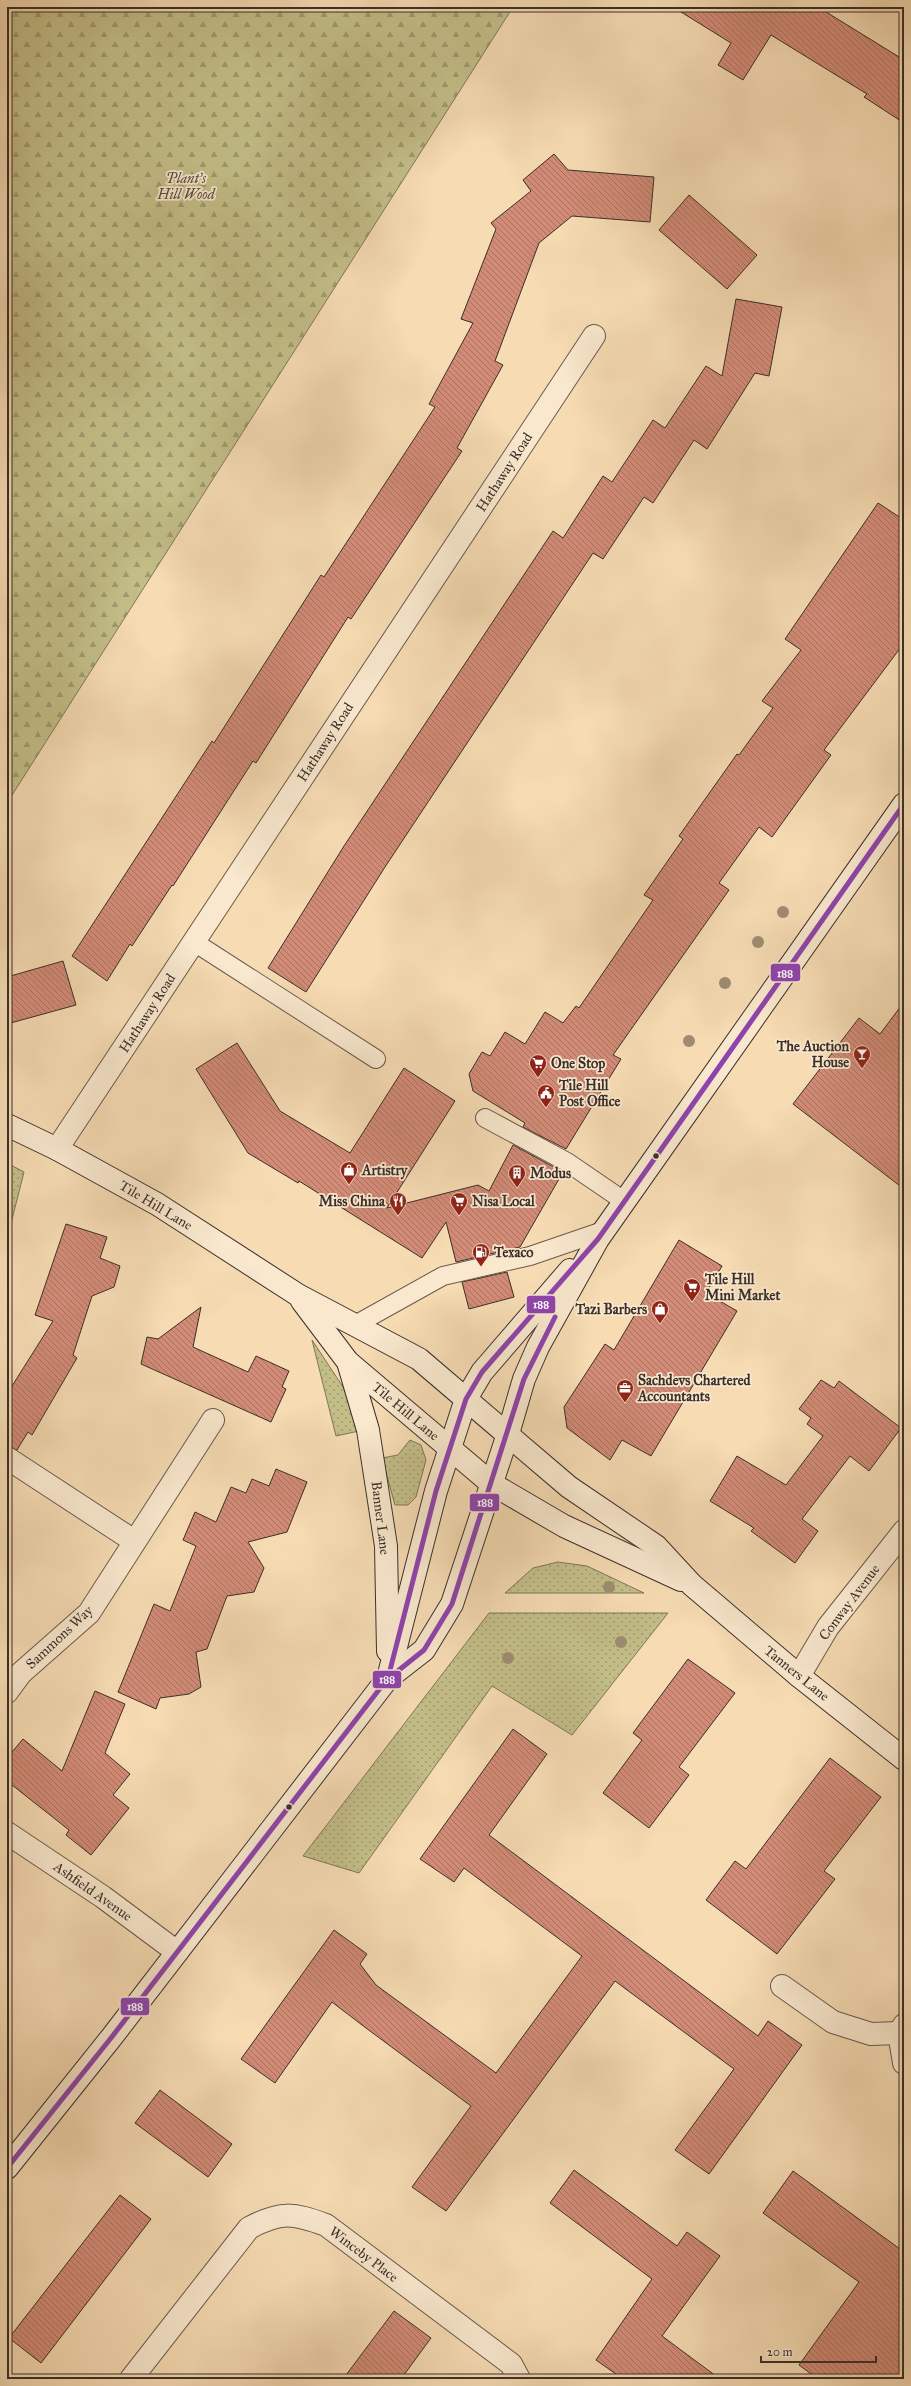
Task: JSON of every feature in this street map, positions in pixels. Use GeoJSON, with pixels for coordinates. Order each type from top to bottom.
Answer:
{"type":"FeatureCollection","features":[{"type":"Feature","properties":{"kind":"street","name":"Hathaway Road"},"geometry":{"type":"LineString","coordinates":[[58,1149],[594,336]]}},
{"type":"Feature","properties":{"kind":"street"},"geometry":{"type":"LineString","coordinates":[[388,1678],[436,1491],[466,1399],[482,1372],[600,1235],[904,804]]}},
{"type":"Feature","properties":{"kind":"street","name":"Tile Hill Lane"},"geometry":{"type":"LineString","coordinates":[[7,1126],[58,1149],[158,1204],[298,1295],[419,1359],[508,1434]]}},
{"type":"Feature","properties":{"kind":"street"},"geometry":{"type":"LineString","coordinates":[[7,2168],[177,1952],[388,1678],[424,1650],[452,1604],[508,1434],[524,1379],[538,1347],[600,1235]]}},
{"type":"Feature","properties":{"kind":"street","name":"Tile Hill Lane"},"geometry":{"type":"LineString","coordinates":[[298,1295],[348,1362],[492,1484]]}},
{"type":"Feature","properties":{"kind":"street","name":"Banner Lane"},"geometry":{"type":"LineString","coordinates":[[348,1362],[368,1430],[386,1546],[388,1678]]}},
{"type":"Feature","properties":{"kind":"street","name":"Sammons Way"},"geometry":{"type":"LineString","coordinates":[[7,1692],[21,1673],[89,1613],[213,1420]]}},
{"type":"Feature","properties":{"kind":"street","name":"Tanners Lane"},"geometry":{"type":"LineString","coordinates":[[508,1434],[569,1487],[656,1546],[692,1585],[799,1676],[904,1759]]}},
{"type":"Feature","properties":{"kind":"street"},"geometry":{"type":"LineString","coordinates":[[7,1458],[134,1541]]}},
{"type":"Feature","properties":{"kind":"street","name":"Tanners Lane"},"geometry":{"type":"LineString","coordinates":[[492,1484],[564,1526],[692,1585]]}},
{"type":"Feature","properties":{"kind":"street","name":"Conway Avenue"},"geometry":{"type":"LineString","coordinates":[[799,1676],[828,1627],[904,1531]]}},
{"type":"Feature","properties":{"kind":"street","name":"Ashfield Avenue"},"geometry":{"type":"LineString","coordinates":[[7,1833],[107,1900],[177,1952]]}},
{"type":"Feature","properties":{"kind":"street"},"geometry":{"type":"LineString","coordinates":[[782,1986],[833,2022],[871,2034],[902,2029],[904,2063]]}},
{"type":"Feature","properties":{"kind":"street","name":"Winceby Place"},"geometry":{"type":"LineString","coordinates":[[131,2379],[249,2228],[269,2217],[298,2215],[326,2225],[511,2364],[519,2379]]}},
{"type":"Feature","properties":{"kind":"lane"},"geometry":{"type":"LineString","coordinates":[[194,942],[376,1059]]}},
{"type":"Feature","properties":{"kind":"lane"},"geometry":{"type":"LineString","coordinates":[[485,1118],[568,1162],[624,1201]]}},
{"type":"Feature","properties":{"kind":"lane"},"geometry":{"type":"LineString","coordinates":[[354,1325],[443,1276],[530,1256],[600,1235]]}},
{"type":"Feature","properties":{"kind":"green space","name":"Plant's Hill Wood"},"geometry":{"type":"Polygon","coordinates":[[[7,7],[513,7],[7,803],[7,7]]]}},
{"type":"Feature","properties":{"kind":"green space"},"geometry":{"type":"Polygon","coordinates":[[[7,1163],[24,1172],[7,1239],[7,1163]]]}},
{"type":"Feature","properties":{"kind":"green space"},"geometry":{"type":"Polygon","coordinates":[[[312,1340],[351,1399],[359,1431],[336,1436],[312,1340]]]}},
{"type":"Feature","properties":{"kind":"green space"},"geometry":{"type":"Polygon","coordinates":[[[410,1440],[421,1445],[426,1460],[416,1497],[408,1505],[395,1505],[382,1458],[398,1455],[410,1440]]]}},
{"type":"Feature","properties":{"kind":"green space"},"geometry":{"type":"Polygon","coordinates":[[[558,1562],[587,1566],[644,1593],[505,1593],[533,1568],[558,1562]]]}},
{"type":"Feature","properties":{"kind":"green space"},"geometry":{"type":"Polygon","coordinates":[[[489,1613],[668,1613],[572,1735],[492,1686],[359,1873],[303,1856],[489,1613]]]}},
{"type":"Feature","properties":{"kind":"building"},"geometry":{"type":"Polygon","coordinates":[[[673,7],[818,7],[904,60],[904,123],[864,97],[867,94],[771,35],[743,80],[718,65],[731,43],[673,7]]]}},
{"type":"Feature","properties":{"kind":"building"},"geometry":{"type":"Polygon","coordinates":[[[554,154],[568,170],[654,177],[650,222],[572,216],[539,243],[495,361],[503,365],[457,448],[462,451],[351,619],[348,617],[256,763],[253,761],[173,886],[172,885],[132,946],[130,944],[107,981],[72,956],[212,741],[214,743],[321,575],[324,577],[435,407],[429,404],[473,323],[461,319],[496,229],[491,223],[531,191],[523,180],[554,154]]]}},
{"type":"Feature","properties":{"kind":"building"},"geometry":{"type":"Polygon","coordinates":[[[689,195],[757,255],[727,289],[659,230],[689,195]]]}},
{"type":"Feature","properties":{"kind":"building"},"geometry":{"type":"Polygon","coordinates":[[[736,299],[782,307],[769,376],[755,373],[707,449],[694,440],[653,503],[644,497],[603,559],[593,553],[385,867],[306,992],[268,968],[344,846],[553,531],[563,538],[603,476],[612,482],[653,420],[665,428],[706,366],[722,376],[736,299]]]}},
{"type":"Feature","properties":{"kind":"building"},"geometry":{"type":"Polygon","coordinates":[[[878,503],[904,520],[904,643],[824,750],[831,755],[772,837],[759,827],[719,883],[729,890],[613,1055],[621,1059],[566,1149],[523,1127],[525,1123],[473,1091],[469,1074],[482,1052],[490,1056],[505,1032],[525,1044],[545,1012],[563,1023],[576,1006],[579,1008],[653,900],[644,895],[683,839],[679,836],[737,754],[739,755],[773,708],[762,701],[801,650],[785,639],[878,503]]]}},
{"type":"Feature","properties":{"kind":"building"},"geometry":{"type":"Polygon","coordinates":[[[63,961],[76,1005],[7,1024],[7,977],[63,961]]]}},
{"type":"Feature","properties":{"kind":"building","name":"The Auction House"},"geometry":{"type":"Polygon","coordinates":[[[904,1002],[904,1189],[793,1104],[859,1018],[880,1034],[904,1002]]]}},
{"type":"Feature","properties":{"kind":"building"},"geometry":{"type":"Polygon","coordinates":[[[237,1043],[280,1111],[350,1153],[404,1068],[455,1101],[387,1208],[478,1185],[489,1191],[513,1145],[563,1172],[520,1247],[456,1262],[446,1222],[422,1258],[299,1181],[298,1183],[248,1153],[196,1069],[237,1043]]]}},
{"type":"Feature","properties":{"kind":"building"},"geometry":{"type":"Polygon","coordinates":[[[66,1224],[107,1237],[100,1258],[120,1266],[114,1287],[92,1296],[73,1355],[77,1358],[32,1435],[28,1432],[17,1450],[7,1446],[7,1394],[53,1321],[35,1315],[66,1224]]]}},
{"type":"Feature","properties":{"kind":"building"},"geometry":{"type":"Polygon","coordinates":[[[679,1240],[722,1266],[706,1293],[737,1311],[651,1456],[622,1440],[610,1460],[567,1428],[564,1407],[605,1344],[614,1350],[679,1240]]]}},
{"type":"Feature","properties":{"kind":"building"},"geometry":{"type":"Polygon","coordinates":[[[507,1272],[514,1297],[469,1309],[462,1282],[507,1272]]]}},
{"type":"Feature","properties":{"kind":"building"},"geometry":{"type":"Polygon","coordinates":[[[201,1307],[193,1347],[248,1372],[256,1356],[289,1371],[282,1387],[286,1389],[271,1422],[141,1364],[147,1337],[158,1339],[201,1307]]]}},
{"type":"Feature","properties":{"kind":"building"},"geometry":{"type":"Polygon","coordinates":[[[821,1380],[834,1388],[839,1381],[901,1428],[869,1471],[850,1456],[802,1519],[818,1531],[795,1563],[751,1531],[754,1528],[710,1501],[737,1456],[786,1485],[823,1436],[807,1424],[811,1418],[799,1409],[821,1380]]]}},
{"type":"Feature","properties":{"kind":"building"},"geometry":{"type":"Polygon","coordinates":[[[276,1469],[307,1482],[287,1532],[248,1542],[264,1568],[254,1592],[227,1596],[207,1649],[196,1652],[201,1687],[189,1694],[160,1698],[156,1709],[118,1692],[154,1604],[170,1611],[196,1546],[183,1540],[195,1512],[216,1522],[231,1487],[246,1493],[252,1479],[269,1486],[276,1469]]]}},
{"type":"Feature","properties":{"kind":"building"},"geometry":{"type":"Polygon","coordinates":[[[688,1659],[735,1693],[679,1767],[689,1775],[649,1828],[603,1793],[642,1740],[633,1733],[688,1659]]]}},
{"type":"Feature","properties":{"kind":"building"},"geometry":{"type":"Polygon","coordinates":[[[95,1691],[125,1704],[105,1753],[130,1774],[113,1795],[129,1808],[91,1855],[66,1835],[69,1830],[7,1781],[7,1758],[23,1739],[62,1771],[95,1691]]]}},
{"type":"Feature","properties":{"kind":"building"},"geometry":{"type":"Polygon","coordinates":[[[513,1729],[547,1754],[489,1835],[758,2036],[768,2021],[802,2045],[709,2174],[675,2150],[734,2069],[615,1981],[446,2211],[412,2187],[471,2106],[332,2002],[275,2083],[241,2059],[334,1930],[367,1954],[360,1964],[376,1985],[496,2073],[582,1956],[464,1868],[454,1882],[420,1859],[513,1729]]]}},
{"type":"Feature","properties":{"kind":"building"},"geometry":{"type":"Polygon","coordinates":[[[830,1758],[881,1797],[824,1871],[835,1879],[777,1954],[706,1900],[735,1861],[746,1869],[830,1758]]]}},
{"type":"Feature","properties":{"kind":"building"},"geometry":{"type":"Polygon","coordinates":[[[160,2090],[232,2144],[208,2177],[135,2123],[160,2090]]]}},
{"type":"Feature","properties":{"kind":"building"},"geometry":{"type":"Polygon","coordinates":[[[574,2170],[677,2246],[687,2232],[720,2256],[662,2336],[720,2379],[623,2379],[596,2360],[652,2279],[550,2203],[574,2170]]]}},
{"type":"Feature","properties":{"kind":"building"},"geometry":{"type":"Polygon","coordinates":[[[793,2171],[904,2252],[904,2379],[818,2379],[799,2365],[859,2282],[763,2213],[793,2171]]]}},
{"type":"Feature","properties":{"kind":"building"},"geometry":{"type":"Polygon","coordinates":[[[120,2195],[151,2219],[41,2363],[9,2338],[120,2195]]]}},
{"type":"Feature","properties":{"kind":"building"},"geometry":{"type":"Polygon","coordinates":[[[394,2311],[431,2338],[401,2379],[343,2379],[394,2311]]]}},
{"type":"Feature","properties":{"kind":"transit line","name":"188"},"geometry":{"type":"LineString","coordinates":[[7,2168],[111,2038],[388,1678],[436,1491],[466,1399],[482,1372],[598,1239],[904,804]]}},
{"type":"Feature","properties":{"kind":"transit line","name":"188"},"geometry":{"type":"LineString","coordinates":[[394,1674],[424,1650],[452,1604],[524,1379],[555,1317]]}},
{"type":"Feature","properties":{"kind":"place","name":"The Auction House"},"geometry":{"type":"Point","coordinates":[862,1069]}},
{"type":"Feature","properties":{"kind":"place","name":"One Stop"},"geometry":{"type":"Point","coordinates":[538,1078]}},
{"type":"Feature","properties":{"kind":"place","name":"Tile Hill Post Office"},"geometry":{"type":"Point","coordinates":[546,1108]}},
{"type":"Feature","properties":{"kind":"place","name":"Artistry"},"geometry":{"type":"Point","coordinates":[349,1185]}},
{"type":"Feature","properties":{"kind":"place","name":"Modus"},"geometry":{"type":"Point","coordinates":[517,1188]}},
{"type":"Feature","properties":{"kind":"place","name":"Miss China"},"geometry":{"type":"Point","coordinates":[398,1216]}},
{"type":"Feature","properties":{"kind":"place","name":"Nisa Local"},"geometry":{"type":"Point","coordinates":[459,1216]}},
{"type":"Feature","properties":{"kind":"place","name":"Texaco"},"geometry":{"type":"Point","coordinates":[481,1267]}},
{"type":"Feature","properties":{"kind":"place","name":"Tile Hill Mini Market"},"geometry":{"type":"Point","coordinates":[692,1302]}},
{"type":"Feature","properties":{"kind":"place","name":"Tazi Barbers"},"geometry":{"type":"Point","coordinates":[660,1324]}},
{"type":"Feature","properties":{"kind":"place","name":"Sachdevs Chartered Accountants"},"geometry":{"type":"Point","coordinates":[625,1403]}}]}
